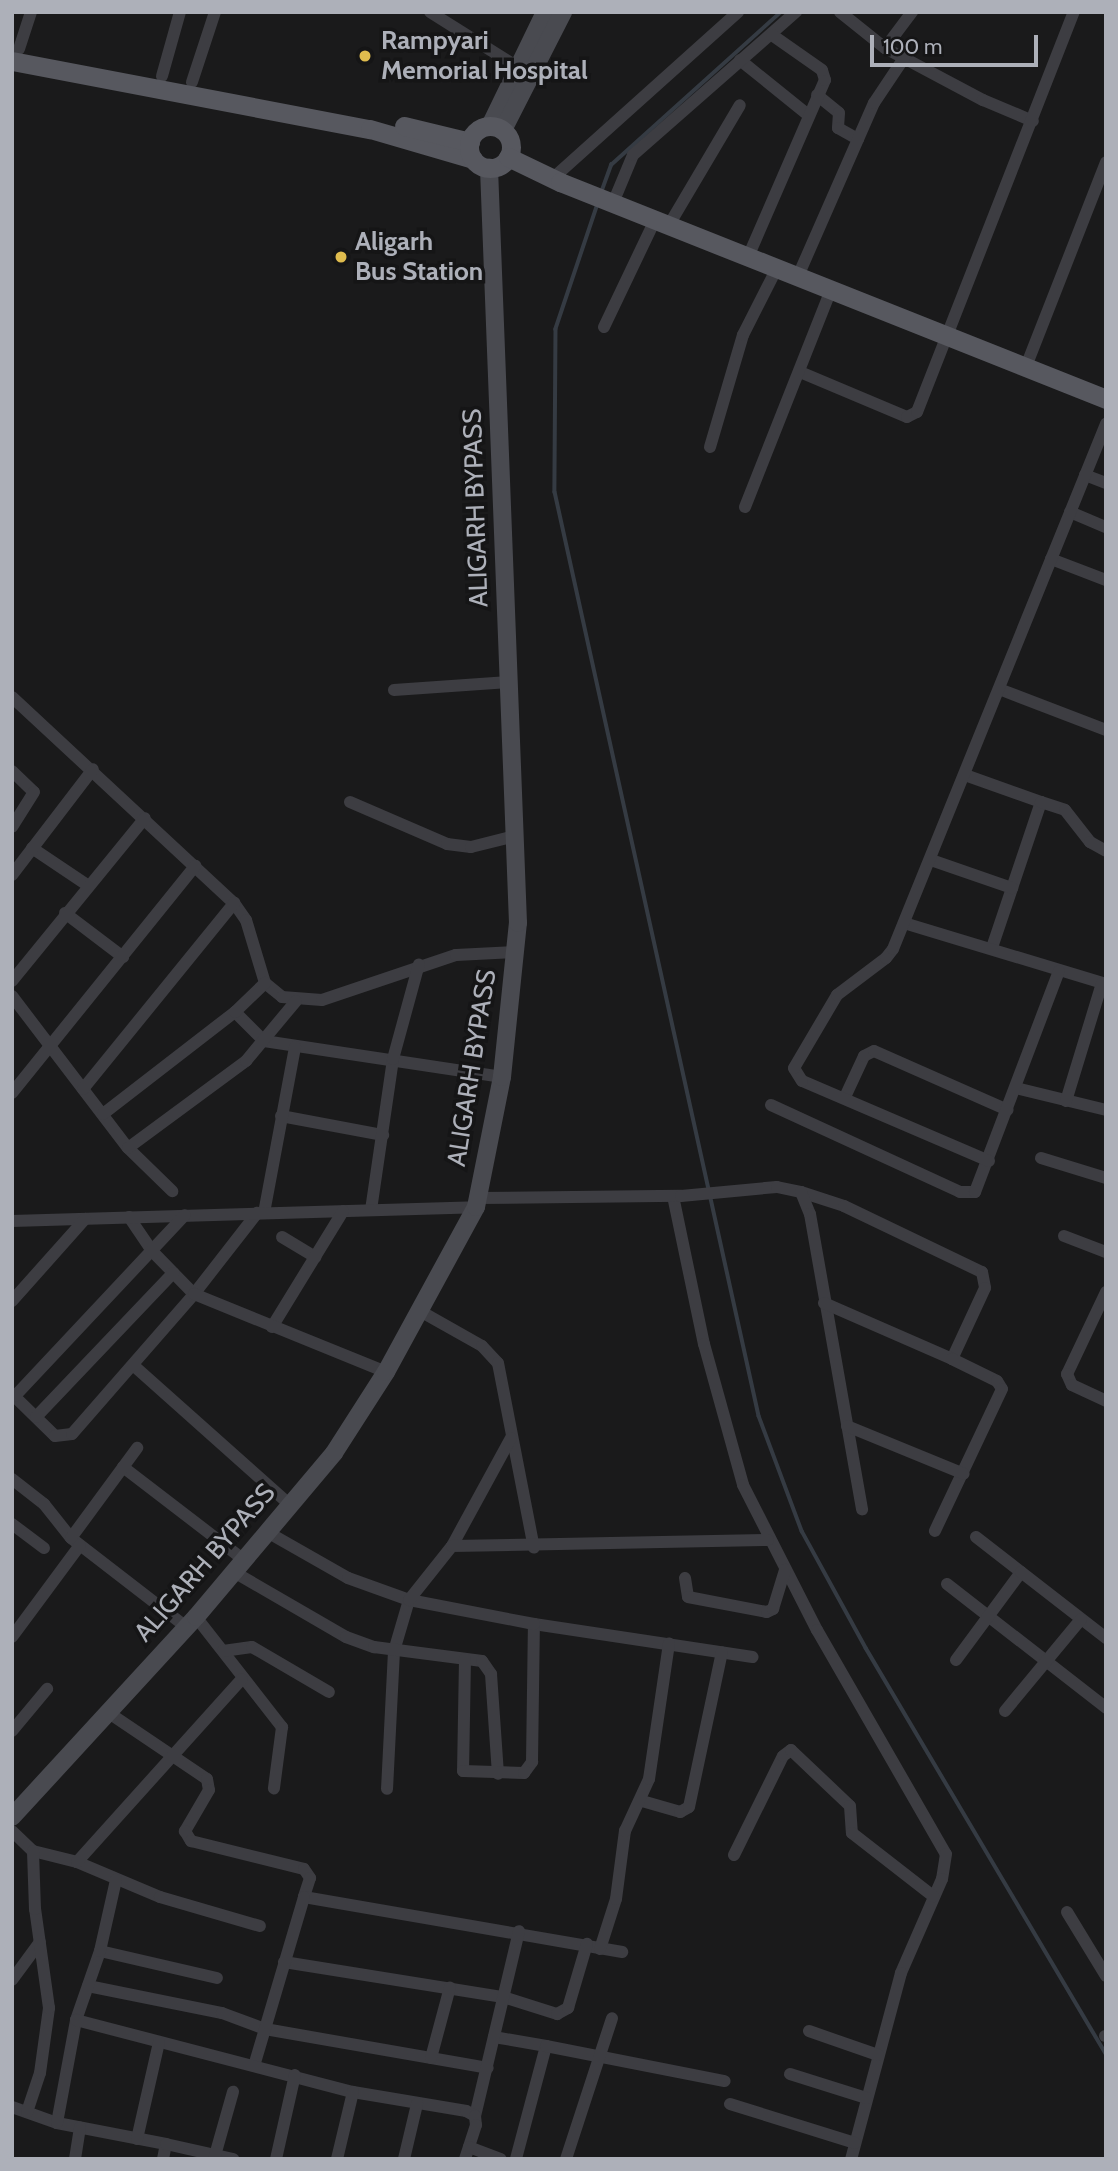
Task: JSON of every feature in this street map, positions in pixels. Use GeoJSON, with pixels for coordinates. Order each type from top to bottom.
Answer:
{"type":"FeatureCollection","features":[{"type":"Feature","properties":{"kind":"main road"},"geometry":{"type":"LineString","coordinates":[[497,128],[519,68],[545,12]]}},
{"type":"Feature","properties":{"kind":"main road"},"geometry":{"type":"LineString","coordinates":[[497,128],[563,12]]}},
{"type":"Feature","properties":{"kind":"main road"},"geometry":{"type":"LineString","coordinates":[[15,52],[192,82],[477,156]]}},
{"type":"Feature","properties":{"kind":"main road"},"geometry":{"type":"LineString","coordinates":[[15,52],[370,129],[477,156],[508,157],[556,180],[662,223],[1106,399]]}},
{"type":"Feature","properties":{"kind":"main road"},"geometry":{"type":"LineString","coordinates":[[477,156],[477,131],[497,128]]}},
{"type":"Feature","properties":{"kind":"main road"},"geometry":{"type":"LineString","coordinates":[[497,128],[511,146],[508,157]]}},
{"type":"Feature","properties":{"kind":"main road","name":"ALIGARH BYPASS"},"geometry":{"type":"LineString","coordinates":[[13,1818],[269,1533],[334,1453],[386,1372],[476,1202],[502,1077],[516,952],[509,682],[477,156]]}},
{"type":"Feature","properties":{"kind":"street"},"geometry":{"type":"LineString","coordinates":[[15,52],[31,12]]}},
{"type":"Feature","properties":{"kind":"street"},"geometry":{"type":"LineString","coordinates":[[162,76],[180,12]]}},
{"type":"Feature","properties":{"kind":"street"},"geometry":{"type":"LineString","coordinates":[[192,82],[215,12]]}},
{"type":"Feature","properties":{"kind":"street"},"geometry":{"type":"LineString","coordinates":[[430,12],[519,68]]}},
{"type":"Feature","properties":{"kind":"street"},"geometry":{"type":"LineString","coordinates":[[556,180],[738,12]]}},
{"type":"Feature","properties":{"kind":"street"},"geometry":{"type":"LineString","coordinates":[[608,201],[633,155],[796,12]]}},
{"type":"Feature","properties":{"kind":"street"},"geometry":{"type":"LineString","coordinates":[[840,12],[885,48],[1033,121]]}},
{"type":"Feature","properties":{"kind":"street"},"geometry":{"type":"LineString","coordinates":[[885,48],[912,12]]}},
{"type":"Feature","properties":{"kind":"street"},"geometry":{"type":"LineString","coordinates":[[800,372],[913,416],[1033,121],[1074,12]]}},
{"type":"Feature","properties":{"kind":"street"},"geometry":{"type":"LineString","coordinates":[[748,257],[807,114],[825,80],[822,70],[772,35]]}},
{"type":"Feature","properties":{"kind":"street"},"geometry":{"type":"LineString","coordinates":[[798,276],[858,139],[884,86],[904,58]]}},
{"type":"Feature","properties":{"kind":"street"},"geometry":{"type":"LineString","coordinates":[[740,60],[807,114]]}},
{"type":"Feature","properties":{"kind":"street"},"geometry":{"type":"LineString","coordinates":[[817,95],[839,113],[838,128],[858,139]]}},
{"type":"Feature","properties":{"kind":"street"},"geometry":{"type":"LineString","coordinates":[[604,327],[662,223],[740,104]]}},
{"type":"Feature","properties":{"kind":"street"},"geometry":{"type":"LineString","coordinates":[[1025,369],[1106,162]]}},
{"type":"Feature","properties":{"kind":"street"},"geometry":{"type":"LineString","coordinates":[[710,447],[743,335],[777,268]]}},
{"type":"Feature","properties":{"kind":"street"},"geometry":{"type":"LineString","coordinates":[[745,507],[831,290]]}},
{"type":"Feature","properties":{"kind":"street"},"geometry":{"type":"LineString","coordinates":[[989,1161],[845,1097],[802,1081],[795,1061],[837,995],[886,958],[904,923],[1106,424]]}},
{"type":"Feature","properties":{"kind":"street"},"geometry":{"type":"LineString","coordinates":[[1085,475],[1106,483]]}},
{"type":"Feature","properties":{"kind":"street"},"geometry":{"type":"LineString","coordinates":[[1070,512],[1106,527]]}},
{"type":"Feature","properties":{"kind":"street"},"geometry":{"type":"LineString","coordinates":[[1051,559],[1106,580]]}},
{"type":"Feature","properties":{"kind":"street"},"geometry":{"type":"LineString","coordinates":[[394,690],[509,682]]}},
{"type":"Feature","properties":{"kind":"street"},"geometry":{"type":"LineString","coordinates":[[999,690],[1106,730]]}},
{"type":"Feature","properties":{"kind":"street"},"geometry":{"type":"LineString","coordinates":[[12,697],[234,902],[246,920],[265,983],[282,997],[296,1001],[322,1000],[419,964],[456,955],[516,952]]}},
{"type":"Feature","properties":{"kind":"street"},"geometry":{"type":"LineString","coordinates":[[12,875],[93,769]]}},
{"type":"Feature","properties":{"kind":"street"},"geometry":{"type":"LineString","coordinates":[[12,771],[34,792],[12,827]]}},
{"type":"Feature","properties":{"kind":"street"},"geometry":{"type":"LineString","coordinates":[[965,775],[1065,810],[1090,842],[1106,851]]}},
{"type":"Feature","properties":{"kind":"street"},"geometry":{"type":"LineString","coordinates":[[350,802],[447,844],[471,847],[515,836]]}},
{"type":"Feature","properties":{"kind":"street"},"geometry":{"type":"LineString","coordinates":[[992,948],[1041,802]]}},
{"type":"Feature","properties":{"kind":"street"},"geometry":{"type":"LineString","coordinates":[[12,981],[87,885],[145,818]]}},
{"type":"Feature","properties":{"kind":"street"},"geometry":{"type":"LineString","coordinates":[[33,848],[87,885]]}},
{"type":"Feature","properties":{"kind":"street"},"geometry":{"type":"LineString","coordinates":[[931,860],[1012,888]]}},
{"type":"Feature","properties":{"kind":"street"},"geometry":{"type":"LineString","coordinates":[[12,1093],[195,866]]}},
{"type":"Feature","properties":{"kind":"street"},"geometry":{"type":"LineString","coordinates":[[83,1089],[234,902]]}},
{"type":"Feature","properties":{"kind":"street"},"geometry":{"type":"LineString","coordinates":[[65,913],[122,957]]}},
{"type":"Feature","properties":{"kind":"street"},"geometry":{"type":"LineString","coordinates":[[904,923],[1104,984],[1066,1101]]}},
{"type":"Feature","properties":{"kind":"street"},"geometry":{"type":"LineString","coordinates":[[371,1210],[393,1059],[419,964]]}},
{"type":"Feature","properties":{"kind":"street"},"geometry":{"type":"LineString","coordinates":[[771,1105],[968,1194],[980,1187],[1059,971]]}},
{"type":"Feature","properties":{"kind":"street"},"geometry":{"type":"LineString","coordinates":[[103,1114],[235,1012],[265,983]]}},
{"type":"Feature","properties":{"kind":"street"},"geometry":{"type":"LineString","coordinates":[[12,996],[128,1148],[172,1191]]}},
{"type":"Feature","properties":{"kind":"street"},"geometry":{"type":"LineString","coordinates":[[128,1148],[209,1092],[264,1041],[296,1001]]}},
{"type":"Feature","properties":{"kind":"street"},"geometry":{"type":"LineString","coordinates":[[235,1012],[264,1041],[502,1077]]}},
{"type":"Feature","properties":{"kind":"street"},"geometry":{"type":"LineString","coordinates":[[185,1215],[14,1395],[55,1436],[72,1434],[194,1294],[260,1213],[295,1047]]}},
{"type":"Feature","properties":{"kind":"street"},"geometry":{"type":"LineString","coordinates":[[845,1097],[864,1056],[874,1051],[1008,1110]]}},
{"type":"Feature","properties":{"kind":"street"},"geometry":{"type":"LineString","coordinates":[[1016,1088],[1106,1110]]}},
{"type":"Feature","properties":{"kind":"street"},"geometry":{"type":"LineString","coordinates":[[281,1116],[383,1135]]}},
{"type":"Feature","properties":{"kind":"street"},"geometry":{"type":"LineString","coordinates":[[1041,1158],[1106,1178]]}},
{"type":"Feature","properties":{"kind":"street"},"geometry":{"type":"LineString","coordinates":[[12,1221],[371,1210],[476,1202],[677,1196],[777,1187],[844,1206],[982,1272],[985,1289],[952,1360]]}},
{"type":"Feature","properties":{"kind":"street"},"geometry":{"type":"LineString","coordinates":[[801,1192],[810,1213],[862,1509]]}},
{"type":"Feature","properties":{"kind":"street"},"geometry":{"type":"LineString","coordinates":[[677,1196],[729,1443],[768,1540],[942,1844],[946,1866],[905,1962],[851,2159]]}},
{"type":"Feature","properties":{"kind":"street"},"geometry":{"type":"LineString","coordinates":[[272,1327],[343,1211]]}},
{"type":"Feature","properties":{"kind":"street"},"geometry":{"type":"LineString","coordinates":[[129,1217],[152,1251],[194,1294],[386,1372]]}},
{"type":"Feature","properties":{"kind":"street"},"geometry":{"type":"LineString","coordinates":[[12,1301],[85,1219]]}},
{"type":"Feature","properties":{"kind":"street"},"geometry":{"type":"LineString","coordinates":[[1064,1236],[1106,1252]]}},
{"type":"Feature","properties":{"kind":"street"},"geometry":{"type":"LineString","coordinates":[[282,1237],[315,1257]]}},
{"type":"Feature","properties":{"kind":"street"},"geometry":{"type":"LineString","coordinates":[[36,1417],[173,1273]]}},
{"type":"Feature","properties":{"kind":"street"},"geometry":{"type":"LineString","coordinates":[[1106,1292],[1067,1374],[1072,1385],[1106,1401]]}},
{"type":"Feature","properties":{"kind":"street"},"geometry":{"type":"LineString","coordinates":[[824,1303],[996,1381],[1002,1389],[935,1531]]}},
{"type":"Feature","properties":{"kind":"street"},"geometry":{"type":"LineString","coordinates":[[420,1311],[482,1346],[498,1363],[506,1386],[511,1438],[534,1548]]}},
{"type":"Feature","properties":{"kind":"street"},"geometry":{"type":"LineString","coordinates":[[132,1365],[290,1506]]}},
{"type":"Feature","properties":{"kind":"street"},"geometry":{"type":"LineString","coordinates":[[847,1426],[964,1474]]}},
{"type":"Feature","properties":{"kind":"street"},"geometry":{"type":"LineString","coordinates":[[387,1789],[394,1651],[409,1600],[452,1546],[511,1438]]}},
{"type":"Feature","properties":{"kind":"street"},"geometry":{"type":"LineString","coordinates":[[12,1637],[137,1448]]}},
{"type":"Feature","properties":{"kind":"street"},"geometry":{"type":"LineString","coordinates":[[123,1467],[239,1566],[346,1637],[394,1651],[482,1661],[491,1674],[498,1774]]}},
{"type":"Feature","properties":{"kind":"street"},"geometry":{"type":"LineString","coordinates":[[12,1479],[44,1504],[75,1541],[190,1621],[223,1651],[242,1679],[282,1727],[274,1788]]}},
{"type":"Feature","properties":{"kind":"street"},"geometry":{"type":"LineString","coordinates":[[12,1524],[44,1548]]}},
{"type":"Feature","properties":{"kind":"street"},"geometry":{"type":"LineString","coordinates":[[269,1533],[348,1578],[409,1600],[534,1624],[753,1657]]}},
{"type":"Feature","properties":{"kind":"street"},"geometry":{"type":"LineString","coordinates":[[976,1537],[1106,1638]]}},
{"type":"Feature","properties":{"kind":"street"},"geometry":{"type":"LineString","coordinates":[[452,1546],[534,1548],[768,1540]]}},
{"type":"Feature","properties":{"kind":"street"},"geometry":{"type":"LineString","coordinates":[[685,1578],[688,1597],[767,1612],[773,1609],[785,1570]]}},
{"type":"Feature","properties":{"kind":"street"},"geometry":{"type":"LineString","coordinates":[[956,1660],[1021,1572]]}},
{"type":"Feature","properties":{"kind":"street"},"geometry":{"type":"LineString","coordinates":[[947,1584],[990,1615],[1106,1709]]}},
{"type":"Feature","properties":{"kind":"street"},"geometry":{"type":"LineString","coordinates":[[1004,1711],[1081,1619]]}},
{"type":"Feature","properties":{"kind":"street"},"geometry":{"type":"LineString","coordinates":[[465,1659],[461,1763],[469,1774],[524,1773],[532,1762],[534,1624]]}},
{"type":"Feature","properties":{"kind":"street"},"geometry":{"type":"LineString","coordinates":[[600,1949],[616,1899],[625,1831],[642,1801],[659,1727],[669,1643]]}},
{"type":"Feature","properties":{"kind":"street"},"geometry":{"type":"LineString","coordinates":[[223,1651],[252,1647],[329,1692]]}},
{"type":"Feature","properties":{"kind":"street"},"geometry":{"type":"LineString","coordinates":[[642,1801],[680,1812],[689,1807],[722,1652]]}},
{"type":"Feature","properties":{"kind":"street"},"geometry":{"type":"LineString","coordinates":[[77,1862],[169,1755],[242,1679]]}},
{"type":"Feature","properties":{"kind":"street"},"geometry":{"type":"LineString","coordinates":[[12,1731],[47,1689]]}},
{"type":"Feature","properties":{"kind":"street"},"geometry":{"type":"LineString","coordinates":[[109,1713],[210,1784],[187,1826],[187,1837],[252,1859],[304,1869],[310,1878],[254,2066]]}},
{"type":"Feature","properties":{"kind":"street"},"geometry":{"type":"LineString","coordinates":[[734,1855],[783,1755],[791,1749],[850,1806],[852,1833],[933,1896]]}},
{"type":"Feature","properties":{"kind":"street"},"geometry":{"type":"LineString","coordinates":[[13,1818],[33,1851],[40,1942],[49,2008],[47,2041],[27,2112]]}},
{"type":"Feature","properties":{"kind":"street"},"geometry":{"type":"LineString","coordinates":[[33,1851],[77,1862],[116,1880],[260,1926]]}},
{"type":"Feature","properties":{"kind":"street"},"geometry":{"type":"LineString","coordinates":[[57,2123],[76,2020],[100,1951],[116,1880]]}},
{"type":"Feature","properties":{"kind":"street"},"geometry":{"type":"LineString","coordinates":[[304,1897],[519,1931],[622,1952]]}},
{"type":"Feature","properties":{"kind":"street"},"geometry":{"type":"LineString","coordinates":[[1067,1912],[1106,1976]]}},
{"type":"Feature","properties":{"kind":"street"},"geometry":{"type":"LineString","coordinates":[[501,2159],[467,2153],[519,1931]]}},
{"type":"Feature","properties":{"kind":"street"},"geometry":{"type":"LineString","coordinates":[[12,1980],[40,1942]]}},
{"type":"Feature","properties":{"kind":"street"},"geometry":{"type":"LineString","coordinates":[[284,1962],[450,1987],[564,2012],[587,1944]]}},
{"type":"Feature","properties":{"kind":"street"},"geometry":{"type":"LineString","coordinates":[[100,1951],[217,1978]]}},
{"type":"Feature","properties":{"kind":"street"},"geometry":{"type":"LineString","coordinates":[[12,1955],[24,1963]]}},
{"type":"Feature","properties":{"kind":"street"},"geometry":{"type":"LineString","coordinates":[[88,1986],[199,2008],[265,2029],[488,2068]]}},
{"type":"Feature","properties":{"kind":"street"},"geometry":{"type":"LineString","coordinates":[[431,2058],[450,1987]]}},
{"type":"Feature","properties":{"kind":"street"},"geometry":{"type":"LineString","coordinates":[[566,2159],[612,2018]]}},
{"type":"Feature","properties":{"kind":"street"},"geometry":{"type":"LineString","coordinates":[[76,2020],[353,2092],[475,2116]]}},
{"type":"Feature","properties":{"kind":"street"},"geometry":{"type":"LineString","coordinates":[[809,2031],[878,2054]]}},
{"type":"Feature","properties":{"kind":"street"},"geometry":{"type":"LineString","coordinates":[[494,2037],[602,2054],[726,2081]]}},
{"type":"Feature","properties":{"kind":"street"},"geometry":{"type":"LineString","coordinates":[[137,2139],[159,2042]]}},
{"type":"Feature","properties":{"kind":"street"},"geometry":{"type":"LineString","coordinates":[[516,2159],[546,2046]]}},
{"type":"Feature","properties":{"kind":"street"},"geometry":{"type":"LineString","coordinates":[[790,2074],[866,2098]]}},
{"type":"Feature","properties":{"kind":"street"},"geometry":{"type":"LineString","coordinates":[[276,2159],[295,2075]]}},
{"type":"Feature","properties":{"kind":"street"},"geometry":{"type":"LineString","coordinates":[[214,2156],[233,2092]]}},
{"type":"Feature","properties":{"kind":"street"},"geometry":{"type":"LineString","coordinates":[[337,2159],[353,2092]]}},
{"type":"Feature","properties":{"kind":"street"},"geometry":{"type":"LineString","coordinates":[[404,2159],[417,2104]]}},
{"type":"Feature","properties":{"kind":"street"},"geometry":{"type":"LineString","coordinates":[[730,2104],[855,2143]]}},
{"type":"Feature","properties":{"kind":"street"},"geometry":{"type":"LineString","coordinates":[[12,2107],[57,2123],[233,2159]]}},
{"type":"Feature","properties":{"kind":"street"},"geometry":{"type":"LineString","coordinates":[[75,2159],[80,2127]]}},
{"type":"Feature","properties":{"kind":"street"},"geometry":{"type":"LineString","coordinates":[[163,2159],[166,2144]]}},
{"type":"Feature","properties":{"kind":"waterway"},"geometry":{"type":"LineString","coordinates":[[602,190],[611,165],[781,12]]}},
{"type":"Feature","properties":{"kind":"waterway"},"geometry":{"type":"LineString","coordinates":[[598,204],[556,329],[555,492],[759,1416],[802,1531],[866,1648],[1106,2054]]}},
{"type":"Feature","properties":{"kind":"place","name":"Rampyari Memorial Hospital"},"geometry":{"type":"Point","coordinates":[365,56]}},
{"type":"Feature","properties":{"kind":"place","name":"Aligarh Bus Station"},"geometry":{"type":"Point","coordinates":[341,257]}}]}
